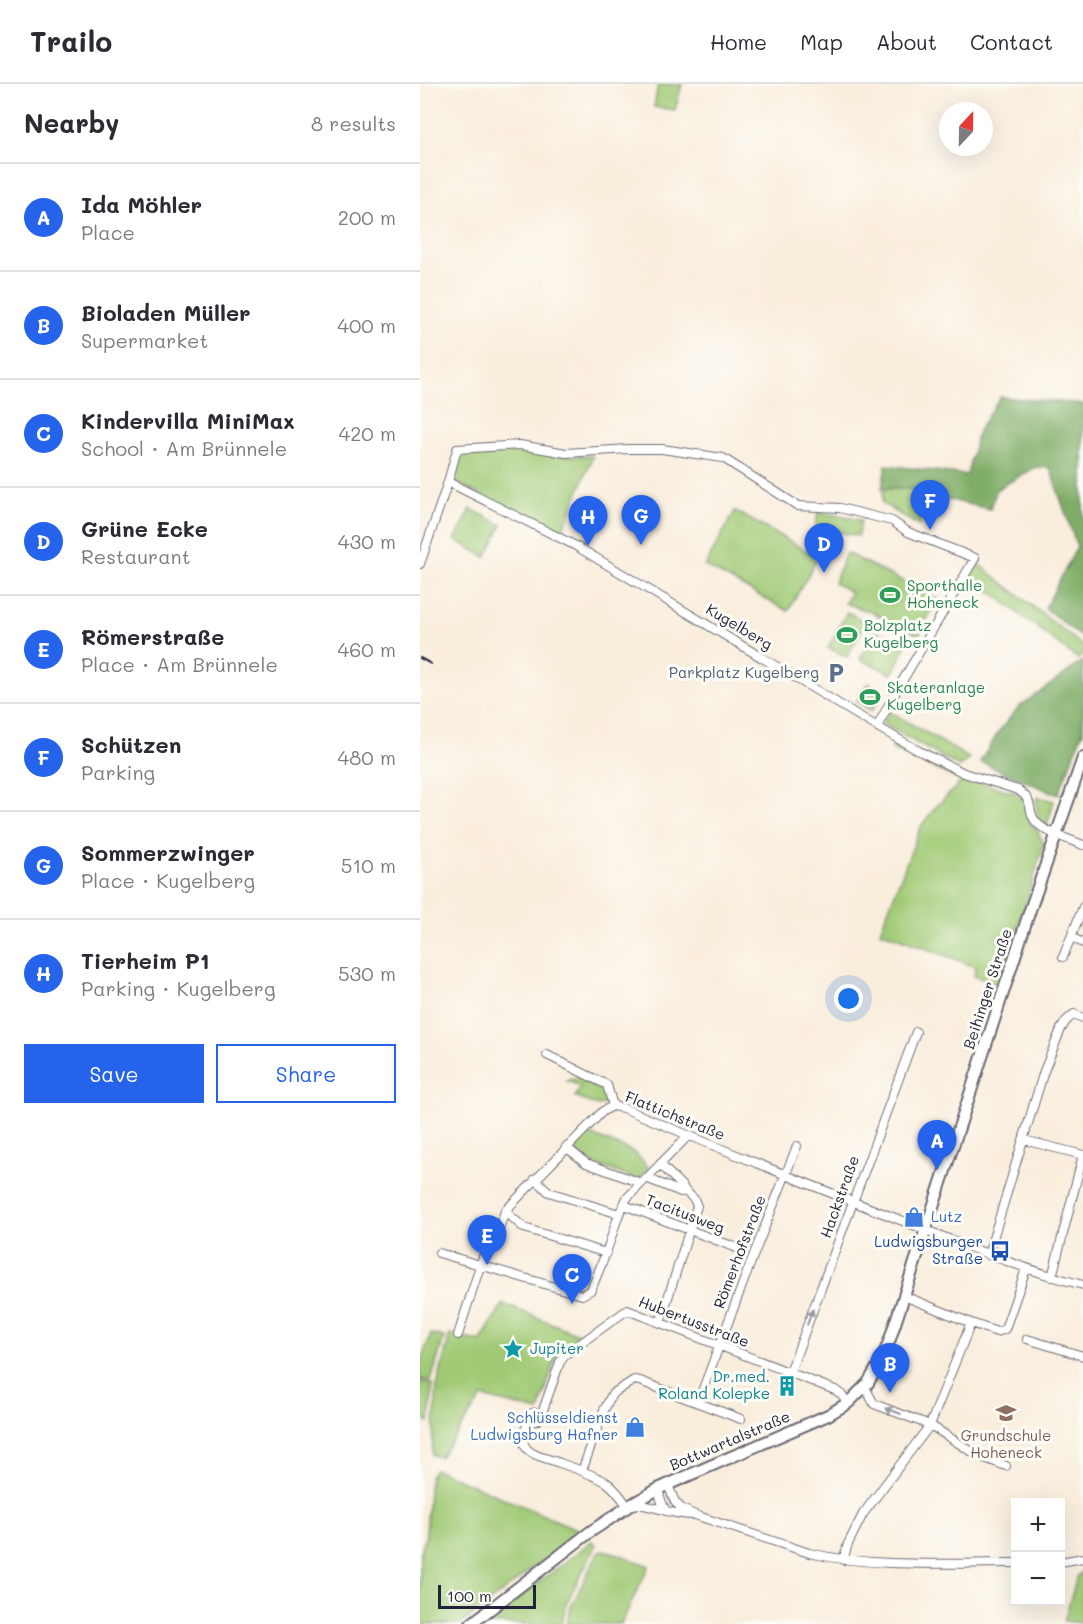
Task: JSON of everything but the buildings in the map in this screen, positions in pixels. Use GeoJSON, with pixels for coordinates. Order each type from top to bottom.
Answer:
{"type":"FeatureCollection","features":[{"type":"Feature","properties":{"kind":"main road","name":"Beihinger Straße"},"geometry":{"type":"LineString","coordinates":[[925,1230],[1022,932],[1083,758]]}},
{"type":"Feature","properties":{"kind":"main road","name":"Bottwartalstraße"},"geometry":{"type":"LineString","coordinates":[[471,1624],[596,1528],[630,1505],[663,1487],[828,1415],[848,1403],[865,1387],[882,1359],[925,1230]]}},
{"type":"Feature","properties":{"kind":"street"},"geometry":{"type":"LineString","coordinates":[[420,564],[457,449],[520,445],[566,453],[662,449],[723,458],[798,506],[840,508],[892,521],[908,532],[975,558],[877,727]]}},
{"type":"Feature","properties":{"kind":"street","name":"Kugelberg"},"geometry":{"type":"LineString","coordinates":[[448,482],[576,546],[920,751],[964,773],[1018,790],[1030,801],[1031,811],[1037,824],[1056,834]]}},
{"type":"Feature","properties":{"kind":"street"},"geometry":{"type":"LineString","coordinates":[[1056,834],[1083,845]]}},
{"type":"Feature","properties":{"kind":"street"},"geometry":{"type":"LineString","coordinates":[[1063,957],[1083,907]]}},
{"type":"Feature","properties":{"kind":"street"},"geometry":{"type":"LineString","coordinates":[[1071,937],[1083,943]]}},
{"type":"Feature","properties":{"kind":"street"},"geometry":{"type":"LineString","coordinates":[[988,1254],[1044,1071],[1066,1021],[1074,1014],[1083,1018]]}},
{"type":"Feature","properties":{"kind":"street","name":"Hackstraße"},"geometry":{"type":"LineString","coordinates":[[790,1372],[916,1032]]}},
{"type":"Feature","properties":{"kind":"street"},"geometry":{"type":"LineString","coordinates":[[547,1055],[607,1084],[613,1106]]}},
{"type":"Feature","properties":{"kind":"street","name":"Flattichstraße"},"geometry":{"type":"LineString","coordinates":[[458,1335],[484,1255],[492,1250],[505,1211],[603,1111],[613,1106],[623,1108],[925,1230]]}},
{"type":"Feature","properties":{"kind":"street"},"geometry":{"type":"LineString","coordinates":[[439,1253],[582,1295],[591,1290],[627,1198],[688,1136]]}},
{"type":"Feature","properties":{"kind":"street"},"geometry":{"type":"LineString","coordinates":[[1024,1140],[1083,1155],[1052,1277]]}},
{"type":"Feature","properties":{"kind":"street","name":"Römerhofstraße"},"geometry":{"type":"LineString","coordinates":[[698,1402],[797,1146]]}},
{"type":"Feature","properties":{"kind":"street"},"geometry":{"type":"LineString","coordinates":[[566,1147],[586,1163],[681,1192],[685,1191]]}},
{"type":"Feature","properties":{"kind":"street"},"geometry":{"type":"LineString","coordinates":[[660,1164],[694,1199],[697,1206],[660,1323]]}},
{"type":"Feature","properties":{"kind":"street"},"geometry":{"type":"LineString","coordinates":[[536,1179],[549,1192],[620,1214]]}},
{"type":"Feature","properties":{"kind":"street","name":"Tacitusweg"},"geometry":{"type":"LineString","coordinates":[[624,1205],[737,1248]]}},
{"type":"Feature","properties":{"kind":"street"},"geometry":{"type":"LineString","coordinates":[[505,1211],[524,1228],[606,1253]]}},
{"type":"Feature","properties":{"kind":"street"},"geometry":{"type":"LineString","coordinates":[[925,1230],[1026,1269],[1083,1285]]}},
{"type":"Feature","properties":{"kind":"street"},"geometry":{"type":"LineString","coordinates":[[904,1296],[997,1332],[1005,1329],[1026,1269]]}},
{"type":"Feature","properties":{"kind":"street","name":"Hubertusstraße"},"geometry":{"type":"LineString","coordinates":[[582,1471],[534,1454],[527,1449],[523,1436],[532,1413],[538,1415],[542,1413],[560,1362],[566,1354],[627,1310],[835,1390],[848,1403]]}},
{"type":"Feature","properties":{"kind":"street"},"geometry":{"type":"LineString","coordinates":[[843,1560],[863,1514],[930,1425],[971,1323]]}},
{"type":"Feature","properties":{"kind":"street"},"geometry":{"type":"LineString","coordinates":[[1027,1339],[1083,1356]]}},
{"type":"Feature","properties":{"kind":"street"},"geometry":{"type":"LineString","coordinates":[[695,1515],[682,1515],[647,1504],[630,1505],[606,1482],[582,1471],[603,1412],[612,1394],[634,1380],[741,1419]]}},
{"type":"Feature","properties":{"kind":"street"},"geometry":{"type":"LineString","coordinates":[[865,1387],[874,1404],[930,1425],[976,1455],[1006,1466]]}},
{"type":"Feature","properties":{"kind":"street"},"geometry":{"type":"LineString","coordinates":[[663,1487],[662,1503],[666,1510]]}},
{"type":"Feature","properties":{"kind":"street"},"geometry":{"type":"LineString","coordinates":[[663,1487],[677,1506],[695,1515],[809,1553],[859,1562],[1011,1563]]}},
{"type":"Feature","properties":{"kind":"street"},"geometry":{"type":"LineString","coordinates":[[1065,1561],[1083,1558]]}},
{"type":"Feature","properties":{"kind":"green space"},"geometry":{"type":"Polygon","coordinates":[[[658,84],[682,84],[675,110],[654,107],[658,84]]]}},
{"type":"Feature","properties":{"kind":"green space"},"geometry":{"type":"Polygon","coordinates":[[[1000,397],[1083,404],[1083,628],[1080,636],[1045,608],[1077,547],[1050,468],[1036,467],[997,489],[990,509],[938,497],[917,489],[882,488],[886,465],[967,475],[978,431],[1000,397]]]}},
{"type":"Feature","properties":{"kind":"green space"},"geometry":{"type":"Polygon","coordinates":[[[529,449],[555,456],[593,456],[561,534],[454,482],[458,453],[529,449]]]}},
{"type":"Feature","properties":{"kind":"green space"},"geometry":{"type":"Polygon","coordinates":[[[883,489],[917,489],[927,492],[919,526],[882,503],[883,489]]]}},
{"type":"Feature","properties":{"kind":"green space"},"geometry":{"type":"Polygon","coordinates":[[[471,509],[502,525],[486,557],[455,540],[471,509]]]}},
{"type":"Feature","properties":{"kind":"green space"},"geometry":{"type":"Polygon","coordinates":[[[735,511],[818,557],[788,611],[705,566],[735,511]]]}},
{"type":"Feature","properties":{"kind":"green space"},"geometry":{"type":"Polygon","coordinates":[[[818,512],[861,520],[858,536],[815,528],[818,512]]]}},
{"type":"Feature","properties":{"kind":"green space","name":"Sporthalle Hoheneck"},"geometry":{"type":"Polygon","coordinates":[[[846,553],[937,598],[919,635],[869,611],[845,603],[851,592],[834,583],[846,553]]]}},
{"type":"Feature","properties":{"kind":"green space"},"geometry":{"type":"Polygon","coordinates":[[[976,562],[1083,646],[1083,654],[1078,659],[969,575],[976,562]]]}},
{"type":"Feature","properties":{"kind":"green space"},"geometry":{"type":"Polygon","coordinates":[[[847,612],[866,622],[847,657],[828,648],[847,612]]]}},
{"type":"Feature","properties":{"kind":"green space"},"geometry":{"type":"Polygon","coordinates":[[[875,630],[906,645],[892,674],[860,659],[875,630]]]}},
{"type":"Feature","properties":{"kind":"green space"},"geometry":{"type":"Polygon","coordinates":[[[1083,661],[1083,731],[1058,795],[980,762],[1000,730],[1019,707],[1083,661]]]}},
{"type":"Feature","properties":{"kind":"green space","name":"Skateranlage Kugelberg"},"geometry":{"type":"Polygon","coordinates":[[[868,683],[883,692],[872,711],[856,702],[868,683]]]}},
{"type":"Feature","properties":{"kind":"green space"},"geometry":{"type":"Polygon","coordinates":[[[889,711],[969,758],[960,767],[883,724],[889,711]]]}},
{"type":"Feature","properties":{"kind":"green space"},"geometry":{"type":"Polygon","coordinates":[[[895,744],[957,775],[955,778],[892,749],[895,744]]]}},
{"type":"Feature","properties":{"kind":"green space"},"geometry":{"type":"Polygon","coordinates":[[[965,778],[1016,793],[1025,801],[1029,822],[1038,832],[1044,844],[1000,985],[974,976],[976,967],[880,931],[921,826],[965,778]]]}},
{"type":"Feature","properties":{"kind":"green space"},"geometry":{"type":"Polygon","coordinates":[[[1038,797],[1054,801],[1047,825],[1038,819],[1036,801],[1038,797]]]}},
{"type":"Feature","properties":{"kind":"green space"},"geometry":{"type":"Polygon","coordinates":[[[582,1075],[606,1088],[609,1102],[598,1106],[575,1097],[580,1086],[567,1081],[582,1075]]]}},
{"type":"Feature","properties":{"kind":"green space"},"geometry":{"type":"Polygon","coordinates":[[[586,1133],[634,1152],[649,1168],[638,1180],[587,1161],[571,1148],[586,1133]]]}},
{"type":"Feature","properties":{"kind":"green space"},"geometry":{"type":"Polygon","coordinates":[[[503,1304],[583,1336],[560,1353],[554,1363],[539,1411],[482,1397],[440,1457],[432,1455],[437,1386],[450,1334],[480,1342],[503,1304]]]}},
{"type":"Feature","properties":{"kind":"green space"},"geometry":{"type":"Polygon","coordinates":[[[431,1334],[444,1337],[431,1381],[420,1379],[420,1364],[431,1334]]]}},
{"type":"Feature","properties":{"kind":"green space"},"geometry":{"type":"Polygon","coordinates":[[[420,1381],[433,1384],[429,1423],[420,1415],[420,1381]]]}},
{"type":"Feature","properties":{"kind":"green space"},"geometry":{"type":"Polygon","coordinates":[[[435,1469],[581,1531],[461,1624],[420,1624],[420,1556],[426,1534],[430,1476],[435,1469]]]}},
{"type":"Feature","properties":{"kind":"green space"},"geometry":{"type":"Polygon","coordinates":[[[592,1541],[596,1545],[566,1604],[562,1624],[486,1624],[592,1541]]]}},
{"type":"Feature","properties":{"kind":"green space"},"geometry":{"type":"Polygon","coordinates":[[[603,1550],[649,1566],[621,1624],[567,1624],[571,1607],[598,1552],[603,1550]]]}},
{"type":"Feature","properties":{"kind":"green space"},"geometry":{"type":"Polygon","coordinates":[[[1083,1570],[1083,1623],[1064,1621],[1077,1577],[1083,1570]]]}},
{"type":"Feature","properties":{"kind":"railway"},"geometry":{"type":"LineString","coordinates":[[420,658],[431,664]]}},
{"type":"Feature","properties":{"kind":"place","name":"Schützen"},"geometry":{"type":"Point","coordinates":[930,530]}},
{"type":"Feature","properties":{"kind":"place","name":"Sommerzwinger"},"geometry":{"type":"Point","coordinates":[641,545]}},
{"type":"Feature","properties":{"kind":"place","name":"Tierheim P1"},"geometry":{"type":"Point","coordinates":[588,546]}},
{"type":"Feature","properties":{"kind":"place","name":"Grüne Ecke"},"geometry":{"type":"Point","coordinates":[824,573]}},
{"type":"Feature","properties":{"kind":"place","name":"Sporthalle Hoheneck"},"geometry":{"type":"Point","coordinates":[890,595]}},
{"type":"Feature","properties":{"kind":"place","name":"Bolzplatz Kugelberg"},"geometry":{"type":"Point","coordinates":[847,635]}},
{"type":"Feature","properties":{"kind":"place","name":"Parkplatz Kugelberg"},"geometry":{"type":"Point","coordinates":[836,673]}},
{"type":"Feature","properties":{"kind":"place","name":"Skateranlage Kugelberg"},"geometry":{"type":"Point","coordinates":[870,697]}},
{"type":"Feature","properties":{"kind":"place","name":"Ida Möhler"},"geometry":{"type":"Point","coordinates":[937,1170]}},
{"type":"Feature","properties":{"kind":"place","name":"Lutz"},"geometry":{"type":"Point","coordinates":[914,1217]}},
{"type":"Feature","properties":{"kind":"place","name":"Ludwigsburger Straße"},"geometry":{"type":"Point","coordinates":[1000,1251]}},
{"type":"Feature","properties":{"kind":"place","name":"Römerstraße"},"geometry":{"type":"Point","coordinates":[487,1265]}},
{"type":"Feature","properties":{"kind":"place","name":"Kindervilla MiniMax"},"geometry":{"type":"Point","coordinates":[572,1304]}},
{"type":"Feature","properties":{"kind":"place","name":"Jupiter"},"geometry":{"type":"Point","coordinates":[513,1349]}},
{"type":"Feature","properties":{"kind":"place","name":"Dr.med. Roland Kolepke"},"geometry":{"type":"Point","coordinates":[787,1386]}},
{"type":"Feature","properties":{"kind":"place","name":"Bioladen Müller"},"geometry":{"type":"Point","coordinates":[890,1393]}},
{"type":"Feature","properties":{"kind":"place","name":"Grundschule Hoheneck"},"geometry":{"type":"Point","coordinates":[1006,1413]}},
{"type":"Feature","properties":{"kind":"place","name":"Schlüsseldienst Ludwigsburg Hafner"},"geometry":{"type":"Point","coordinates":[635,1427]}}]}
